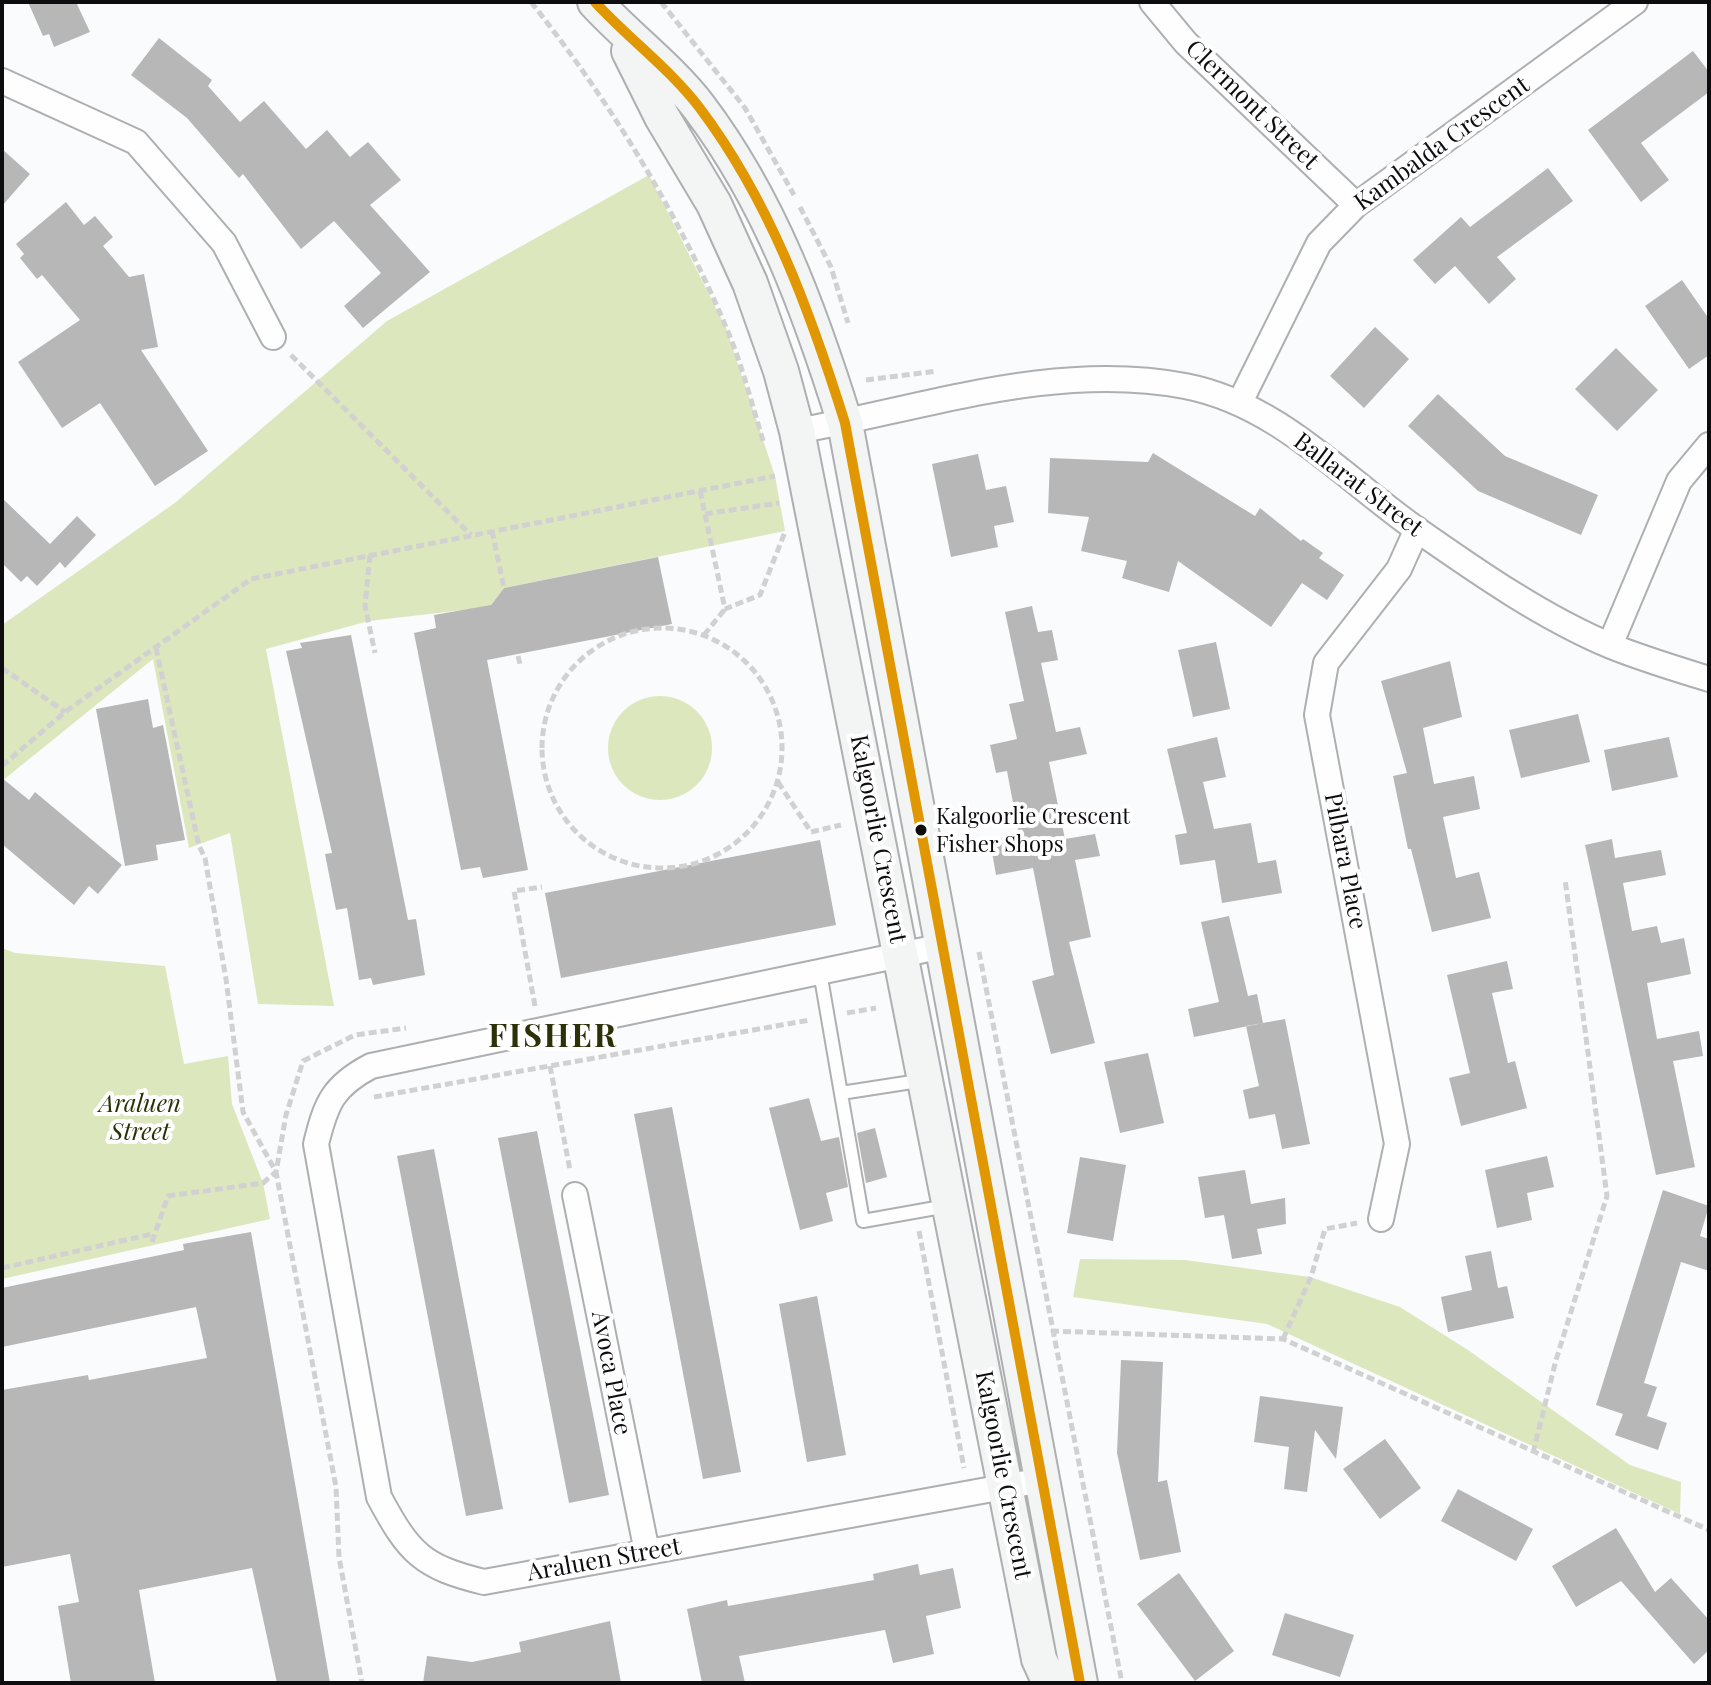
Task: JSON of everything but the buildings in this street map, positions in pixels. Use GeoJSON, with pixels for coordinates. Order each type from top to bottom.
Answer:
{"type":"FeatureCollection","features":[{"type":"Feature","properties":{"kind":"street","name":"Clermont Street"},"geometry":{"type":"LineString","coordinates":[[1152,2],[1186,43],[1356,205]]}},
{"type":"Feature","properties":{"kind":"street","name":"Kambalda Crescent"},"geometry":{"type":"LineString","coordinates":[[1240,402],[1319,243],[1356,205],[1635,2]]}},
{"type":"Feature","properties":{"kind":"street","name":"Kalgoorlie Crescent"},"geometry":{"type":"LineString","coordinates":[[606,14],[698,105],[763,206],[812,316],[845,423],[1080,1683]]}},
{"type":"Feature","properties":{"kind":"street","name":"Kalgoorlie Crescent"},"geometry":{"type":"LineString","coordinates":[[606,14],[714,204],[744,270],[781,371],[797,431],[1039,1659],[1050,1683]]}},
{"type":"Feature","properties":{"kind":"street"},"geometry":{"type":"LineString","coordinates":[[2,81],[136,142],[224,243],[273,337]]}},
{"type":"Feature","properties":{"kind":"street","name":"Ballarat Street"},"geometry":{"type":"LineString","coordinates":[[797,431],[999,389],[1117,378],[1186,386],[1240,402],[1333,460],[1417,529],[1508,589],[1610,645],[1709,679]]}},
{"type":"Feature","properties":{"kind":"street"},"geometry":{"type":"LineString","coordinates":[[1610,645],[1679,481],[1709,445]]}},
{"type":"Feature","properties":{"kind":"street","name":"Pilbara Place"},"geometry":{"type":"LineString","coordinates":[[1381,1219],[1397,1144],[1317,715],[1326,663],[1399,569],[1417,529]]}},
{"type":"Feature","properties":{"kind":"street"},"geometry":{"type":"LineString","coordinates":[[337,1088],[371,1066],[943,946]]}},
{"type":"Feature","properties":{"kind":"street","name":"Araluen Street"},"geometry":{"type":"LineString","coordinates":[[337,1088],[323,1115],[316,1144],[379,1497],[402,1540],[421,1560],[443,1572],[484,1582],[1042,1480]]}},
{"type":"Feature","properties":{"kind":"street","name":"Avoca Place"},"geometry":{"type":"LineString","coordinates":[[575,1195],[647,1552]]}},
{"type":"Feature","properties":{"kind":"lane"},"geometry":{"type":"LineString","coordinates":[[820,972],[863,1221],[950,1206]]}},
{"type":"Feature","properties":{"kind":"lane"},"geometry":{"type":"LineString","coordinates":[[841,1093],[925,1079]]}},
{"type":"Feature","properties":{"kind":"path"},"geometry":{"type":"LineString","coordinates":[[531,2],[594,85],[649,175],[726,328],[765,446]]}},
{"type":"Feature","properties":{"kind":"path"},"geometry":{"type":"LineString","coordinates":[[273,337],[472,535]]}},
{"type":"Feature","properties":{"kind":"path"},"geometry":{"type":"LineString","coordinates":[[866,380],[940,370]]}},
{"type":"Feature","properties":{"kind":"path"},"geometry":{"type":"LineString","coordinates":[[2,766],[65,712],[251,579],[775,476],[770,461]]}},
{"type":"Feature","properties":{"kind":"path"},"geometry":{"type":"LineString","coordinates":[[700,491],[725,609]]}},
{"type":"Feature","properties":{"kind":"path"},"geometry":{"type":"LineString","coordinates":[[705,514],[780,502]]}},
{"type":"Feature","properties":{"kind":"path"},"geometry":{"type":"LineString","coordinates":[[492,531],[504,588]]}},
{"type":"Feature","properties":{"kind":"path"},"geometry":{"type":"LineString","coordinates":[[704,635],[725,609],[760,595],[785,531]]}},
{"type":"Feature","properties":{"kind":"path"},"geometry":{"type":"LineString","coordinates":[[370,555],[365,606],[375,653]]}},
{"type":"Feature","properties":{"kind":"path"},"geometry":{"type":"LineString","coordinates":[[666,628],[704,635],[738,654],[764,683],[779,719],[783,757],[774,795],[753,828],[724,853],[686,867],[645,868],[606,856],[574,831],[551,796],[542,757],[546,716],[563,679],[591,651],[627,633],[666,628]]}},
{"type":"Feature","properties":{"kind":"path"},"geometry":{"type":"LineString","coordinates":[[156,648],[199,846],[205,858],[226,979],[243,1112],[276,1172],[336,1487],[339,1557],[362,1683]]}},
{"type":"Feature","properties":{"kind":"path"},"geometry":{"type":"LineString","coordinates":[[518,656],[520,664]]}},
{"type":"Feature","properties":{"kind":"path"},"geometry":{"type":"LineString","coordinates":[[2,668],[65,712]]}},
{"type":"Feature","properties":{"kind":"path"},"geometry":{"type":"LineString","coordinates":[[777,781],[811,832],[841,825]]}},
{"type":"Feature","properties":{"kind":"path"},"geometry":{"type":"LineString","coordinates":[[1533,1453],[1556,1360],[1607,1196],[1565,879]]}},
{"type":"Feature","properties":{"kind":"path"},"geometry":{"type":"LineString","coordinates":[[535,1006],[514,891],[542,887]]}},
{"type":"Feature","properties":{"kind":"path"},"geometry":{"type":"LineString","coordinates":[[978,944],[1122,1683]]}},
{"type":"Feature","properties":{"kind":"path"},"geometry":{"type":"LineString","coordinates":[[337,1088],[358,1100],[876,1008]]}},
{"type":"Feature","properties":{"kind":"path"},"geometry":{"type":"LineString","coordinates":[[550,1066],[575,1195]]}},
{"type":"Feature","properties":{"kind":"path"},"geometry":{"type":"LineString","coordinates":[[152,1242],[152,1234],[168,1196],[263,1183]]}},
{"type":"Feature","properties":{"kind":"path"},"geometry":{"type":"LineString","coordinates":[[1283,1339],[1311,1277],[1325,1229],[1381,1219]]}},
{"type":"Feature","properties":{"kind":"path"},"geometry":{"type":"LineString","coordinates":[[2,1268],[152,1234]]}},
{"type":"Feature","properties":{"kind":"path"},"geometry":{"type":"LineString","coordinates":[[1016,1338],[1054,1330],[1283,1339],[1709,1530]]}},
{"type":"Feature","properties":{"kind":"path"},"geometry":{"type":"LineString","coordinates":[[942,1352],[977,1345]]}},
{"type":"Feature","properties":{"kind":"green space"},"geometry":{"type":"Polygon","coordinates":[[[649,175],[726,328],[775,476],[785,531],[504,588],[489,607],[369,621],[266,649],[334,1006],[258,1004],[230,833],[189,848],[153,659],[2,781],[2,625],[176,502],[387,321],[649,175]]]}},
{"type":"Feature","properties":{"kind":"green space"},"geometry":{"type":"Polygon","coordinates":[[[660,696],[680,700],[697,711],[708,728],[712,748],[708,768],[697,785],[680,796],[660,800],[640,796],[623,785],[612,768],[608,748],[612,728],[623,711],[640,700],[660,696]]]}},
{"type":"Feature","properties":{"kind":"green space"},"geometry":{"type":"Polygon","coordinates":[[[2,948],[15,953],[165,966],[184,1064],[228,1056],[232,1104],[263,1183],[270,1219],[2,1279],[2,948]]]}},
{"type":"Feature","properties":{"kind":"green space"},"geometry":{"type":"Polygon","coordinates":[[[1080,1259],[1185,1260],[1310,1277],[1400,1307],[1468,1350],[1630,1465],[1681,1482],[1680,1514],[1267,1324],[1073,1297],[1080,1259]]]}},
{"type":"Feature","properties":{"kind":"transit line"},"geometry":{"type":"LineString","coordinates":[[595,2],[688,93],[747,180],[786,258],[845,423],[1080,1683]]}},
{"type":"Feature","properties":{"kind":"place","name":"Kalgoorlie Crescent Fisher Shops"},"geometry":{"type":"Point","coordinates":[921,830]}},
{"type":"Feature","properties":{"kind":"district","name":"FISHER"},"geometry":{"type":"Point","coordinates":[553,1037]}}]}
